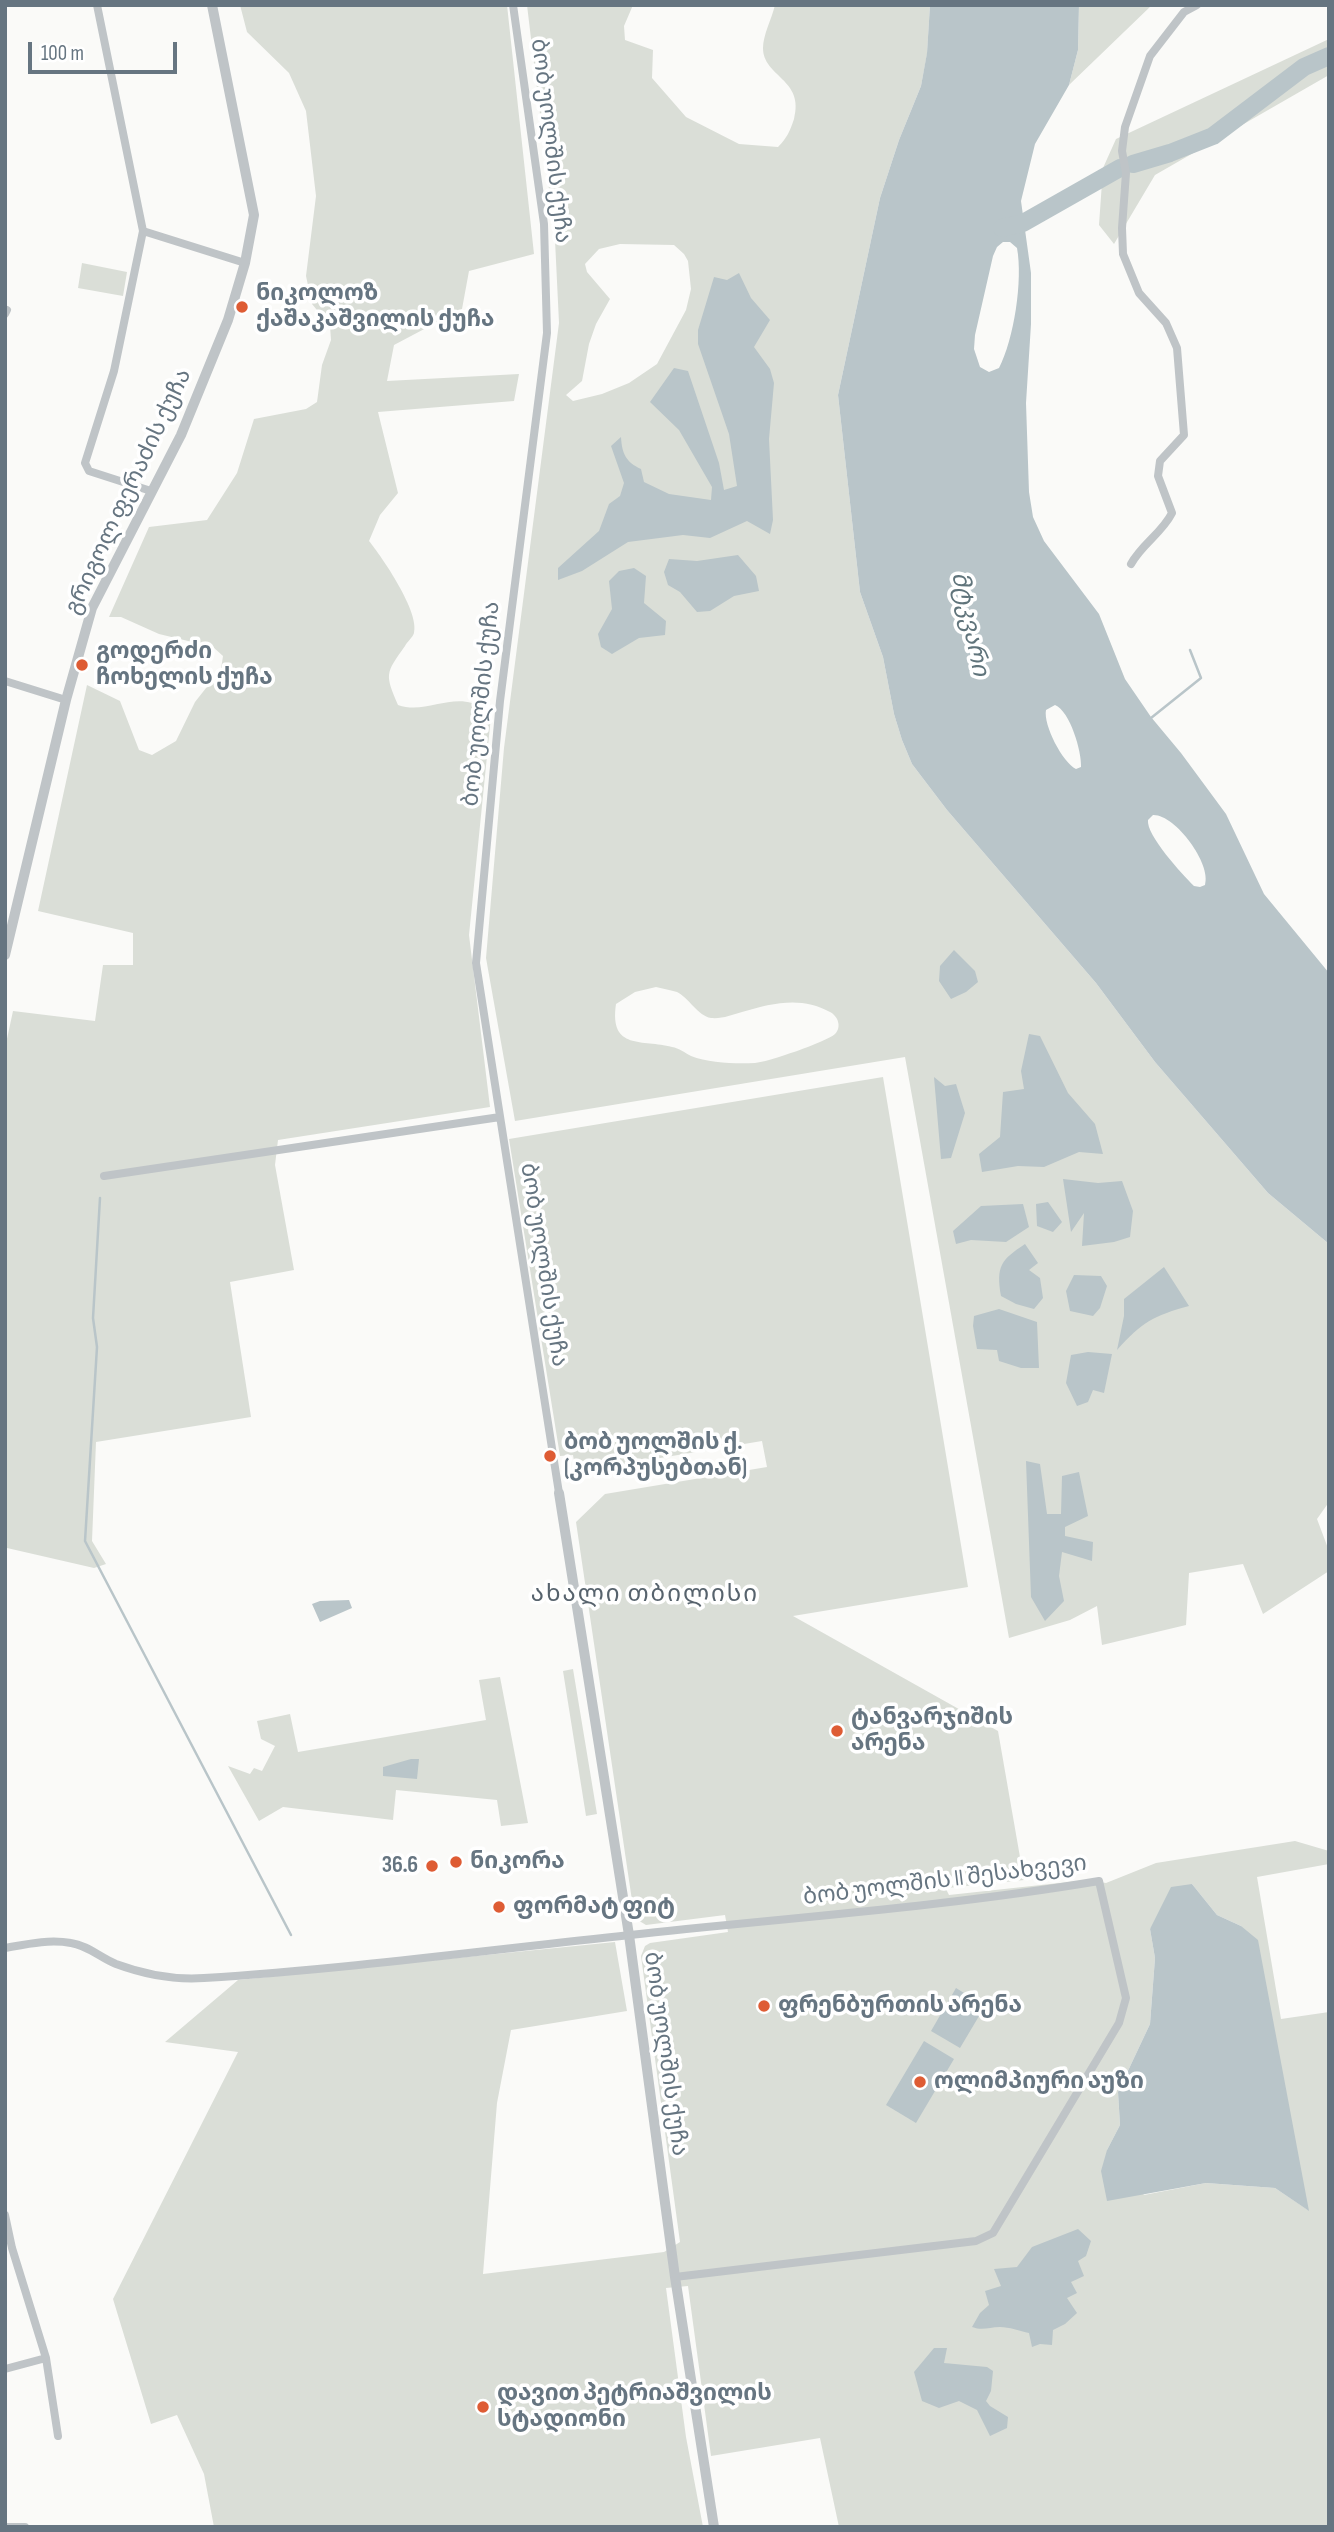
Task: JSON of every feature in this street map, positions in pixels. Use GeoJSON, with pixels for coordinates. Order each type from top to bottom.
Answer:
{"type":"FeatureCollection","features":[{"type":"Feature","properties":{"kind":"street"},"geometry":{"type":"LineString","coordinates":[[96,5],[143,231],[114,371],[85,463],[89,471],[151,491]]}},
{"type":"Feature","properties":{"kind":"street","name":"გრიგოლ ფერაძის ქუჩა"},"geometry":{"type":"LineString","coordinates":[[5,955],[66,700],[92,608],[181,435],[228,320],[245,263],[254,215],[212,5]]}},
{"type":"Feature","properties":{"kind":"street","name":"ბობ უოლშის ქუჩა"},"geometry":{"type":"LineString","coordinates":[[513,5],[544,225],[547,324],[500,701],[476,963],[629,1935],[675,2277],[714,2527]]}},
{"type":"Feature","properties":{"kind":"street"},"geometry":{"type":"LineString","coordinates":[[1131,564],[1138,551],[1165,527],[1172,513],[1158,476],[1160,461],[1184,435],[1177,348],[1166,323],[1139,293],[1123,254],[1126,173],[1122,150],[1125,127],[1150,56],[1184,12],[1197,5]]}},
{"type":"Feature","properties":{"kind":"street"},"geometry":{"type":"LineString","coordinates":[[143,231],[245,263]]}},
{"type":"Feature","properties":{"kind":"street"},"geometry":{"type":"LineString","coordinates":[[5,681],[66,700]]}},
{"type":"Feature","properties":{"kind":"street"},"geometry":{"type":"LineString","coordinates":[[104,1176],[500,1117]]}},
{"type":"Feature","properties":{"kind":"street","name":"ბობ უოლშის II შესახვევი"},"geometry":{"type":"LineString","coordinates":[[629,1935],[916,1906],[1099,1881],[1126,1998],[1115,2029],[998,2229],[988,2237],[976,2241],[675,2277]]}},
{"type":"Feature","properties":{"kind":"street"},"geometry":{"type":"LineString","coordinates":[[5,1948],[44,1941],[74,1943],[116,1964],[155,1975],[198,1979],[421,1959],[629,1935]]}},
{"type":"Feature","properties":{"kind":"street"},"geometry":{"type":"LineString","coordinates":[[5,2214],[12,2248],[46,2358],[58,2435]]}},
{"type":"Feature","properties":{"kind":"street"},"geometry":{"type":"LineString","coordinates":[[5,2369],[46,2358]]}},
{"type":"Feature","properties":{"kind":"street"},"geometry":{"type":"LineString","coordinates":[[5,2527],[24,2527]]}},
{"type":"Feature","properties":{"kind":"shaded area"},"geometry":{"type":"Polygon","coordinates":[[[240,5],[507,5],[534,254],[469,271],[462,309],[394,345],[387,381],[519,374],[514,401],[378,412],[398,493],[380,515],[369,541],[399,585],[414,624],[413,635],[389,674],[398,705],[417,708],[463,701],[477,705],[491,716],[469,935],[490,1107],[278,1140],[275,1165],[294,1270],[230,1282],[251,1417],[96,1442],[92,1541],[106,1564],[94,1568],[7,1548],[5,1048],[13,1011],[95,1021],[103,965],[133,965],[133,933],[38,911],[87,685],[120,701],[139,750],[152,755],[176,741],[195,702],[221,669],[223,656],[213,647],[159,634],[121,617],[109,617],[149,527],[207,520],[237,473],[254,419],[306,409],[317,402],[322,365],[331,340],[330,326],[312,304],[306,276],[316,196],[306,111],[289,73],[247,32],[240,5]]]}},
{"type":"Feature","properties":{"kind":"shaded area"},"geometry":{"type":"Polygon","coordinates":[[[527,5],[633,5],[624,26],[625,40],[653,50],[652,78],[686,117],[739,144],[778,147],[790,131],[796,106],[789,87],[765,58],[763,43],[775,5],[930,5],[927,54],[921,86],[880,198],[838,395],[860,592],[883,657],[894,714],[912,764],[947,810],[1096,983],[1155,1062],[1268,1193],[1329,1244],[1329,1502],[1317,1519],[1329,1551],[1329,1571],[1263,1614],[1243,1564],[1189,1573],[1186,1625],[1102,1645],[1097,1606],[1070,1620],[1009,1638],[905,1057],[515,1121],[486,958],[504,748],[559,323],[555,240],[527,5]],[[620,244],[599,249],[585,264],[587,272],[610,299],[596,324],[589,344],[582,381],[566,395],[573,401],[602,394],[629,383],[657,364],[686,310],[691,289],[688,261],[684,254],[674,245],[620,244]],[[656,987],[635,992],[616,1004],[615,1019],[618,1029],[630,1040],[675,1048],[706,1060],[723,1063],[762,1062],[821,1042],[835,1034],[839,1025],[830,1012],[798,1003],[776,1004],[719,1018],[706,1017],[677,992],[656,987]]]}},
{"type":"Feature","properties":{"kind":"shaded area"},"geometry":{"type":"Polygon","coordinates":[[[1079,5],[1152,5],[1069,85],[1078,50],[1079,5]]]}},
{"type":"Feature","properties":{"kind":"shaded area"},"geometry":{"type":"Polygon","coordinates":[[[1329,39],[1329,75],[1155,175],[1114,244],[1099,225],[1103,168],[1116,139],[1329,39]]]}},
{"type":"Feature","properties":{"kind":"shaded area"},"geometry":{"type":"Polygon","coordinates":[[[82,263],[127,272],[123,296],[78,288],[82,263]]]}},
{"type":"Feature","properties":{"kind":"shaded area"},"geometry":{"type":"Polygon","coordinates":[[[883,1077],[968,1587],[793,1616],[998,1731],[1024,1880],[945,1887],[949,1895],[1087,1880],[1106,1883],[1156,1863],[1295,1841],[1329,1851],[1329,1864],[1257,1877],[1281,2019],[1329,2012],[1329,2527],[839,2527],[820,2438],[711,2456],[688,2286],[666,2288],[686,2437],[703,2527],[214,2527],[204,2474],[177,2415],[151,2424],[113,2299],[238,2052],[165,2042],[238,1980],[615,1942],[627,2011],[511,2030],[497,2103],[483,2274],[664,2252],[680,2242],[641,1956],[645,1946],[650,1943],[728,1932],[725,1915],[646,1925],[636,1919],[634,1914],[576,1522],[605,1494],[767,1467],[762,1441],[576,1472],[573,1455],[560,1456],[509,1139],[883,1077]],[[1192,1884],[1150,1929],[1155,1958],[1150,2024],[1118,2092],[1120,2125],[1107,2150],[1144,2195],[1206,2183],[1275,2188],[1308,2210],[1241,1926],[1217,1915],[1192,1884]]]}},
{"type":"Feature","properties":{"kind":"shaded area"},"geometry":{"type":"Polygon","coordinates":[[[573,1669],[597,1814],[586,1816],[563,1671],[573,1669]]]}},
{"type":"Feature","properties":{"kind":"shaded area"},"geometry":{"type":"Polygon","coordinates":[[[500,1677],[528,1823],[501,1826],[497,1800],[396,1790],[393,1820],[283,1807],[259,1821],[228,1766],[250,1774],[254,1768],[262,1771],[275,1746],[261,1739],[257,1721],[290,1714],[298,1752],[486,1720],[479,1680],[500,1677]]]}},
{"type":"Feature","properties":{"kind":"water","name":"მტკვარი"},"geometry":{"type":"Polygon","coordinates":[[[930,5],[1079,5],[1078,50],[1069,85],[1035,144],[1021,201],[1031,273],[1026,403],[1029,492],[1033,517],[1044,541],[1099,614],[1125,679],[1226,814],[1264,894],[1329,973],[1329,1244],[1268,1193],[1155,1062],[1096,983],[947,810],[912,764],[902,740],[883,657],[860,592],[838,395],[880,198],[921,86],[927,53],[930,5]],[[1003,242],[993,256],[975,335],[974,349],[980,367],[989,372],[999,368],[1004,356],[1013,326],[1018,292],[1017,248],[1010,242],[1003,242]],[[1055,705],[1046,710],[1051,734],[1060,752],[1076,769],[1081,767],[1077,742],[1066,715],[1055,705]],[[1153,815],[1148,820],[1153,835],[1181,873],[1194,886],[1205,885],[1203,865],[1181,831],[1162,817],[1153,815]]]}},
{"type":"Feature","properties":{"kind":"water"},"geometry":{"type":"Polygon","coordinates":[[[739,273],[751,298],[770,320],[754,347],[770,369],[774,383],[769,439],[773,520],[770,534],[747,521],[710,538],[683,535],[628,542],[582,571],[558,580],[558,568],[599,531],[609,504],[620,496],[624,483],[611,446],[621,437],[626,457],[641,469],[644,482],[669,494],[711,500],[712,487],[679,430],[650,402],[674,368],[688,371],[719,463],[724,490],[737,486],[729,434],[698,344],[698,330],[714,277],[727,280],[739,273]]]}},
{"type":"Feature","properties":{"kind":"water"},"geometry":{"type":"Polygon","coordinates":[[[738,555],[756,576],[759,591],[734,596],[710,611],[697,612],[680,592],[668,585],[664,572],[669,559],[697,561],[738,555]]]}},
{"type":"Feature","properties":{"kind":"water"},"geometry":{"type":"Polygon","coordinates":[[[634,568],[646,576],[644,603],[666,621],[665,635],[639,638],[612,654],[601,647],[598,634],[612,609],[609,581],[619,571],[634,568]]]}},
{"type":"Feature","properties":{"kind":"water"},"geometry":{"type":"Polygon","coordinates":[[[954,950],[975,971],[978,982],[951,999],[939,981],[940,966],[954,950]]]}},
{"type":"Feature","properties":{"kind":"water"},"geometry":{"type":"Polygon","coordinates":[[[1029,1034],[1040,1036],[1068,1093],[1095,1124],[1103,1154],[1079,1152],[1044,1167],[1018,1166],[982,1172],[979,1154],[1000,1137],[1003,1092],[1024,1089],[1021,1071],[1029,1034]]]}},
{"type":"Feature","properties":{"kind":"water"},"geometry":{"type":"Polygon","coordinates":[[[934,1077],[945,1086],[956,1084],[965,1113],[951,1158],[941,1159],[934,1077]]]}},
{"type":"Feature","properties":{"kind":"water"},"geometry":{"type":"Polygon","coordinates":[[[1063,1179],[1098,1183],[1122,1181],[1133,1211],[1130,1237],[1082,1246],[1084,1213],[1071,1232],[1063,1179]]]}},
{"type":"Feature","properties":{"kind":"water"},"geometry":{"type":"Polygon","coordinates":[[[1048,1202],[1062,1222],[1053,1232],[1037,1226],[1036,1204],[1048,1202]]]}},
{"type":"Feature","properties":{"kind":"water"},"geometry":{"type":"Polygon","coordinates":[[[1023,1204],[1029,1227],[1006,1242],[971,1240],[956,1244],[953,1231],[981,1206],[1023,1204]]]}},
{"type":"Feature","properties":{"kind":"water"},"geometry":{"type":"Polygon","coordinates":[[[1025,1244],[1038,1263],[1029,1270],[1040,1278],[1043,1298],[1034,1309],[1001,1296],[999,1277],[1002,1265],[1025,1244]]]}},
{"type":"Feature","properties":{"kind":"water"},"geometry":{"type":"Polygon","coordinates":[[[1164,1267],[1189,1306],[1149,1321],[1117,1350],[1124,1316],[1124,1299],[1164,1267]]]}},
{"type":"Feature","properties":{"kind":"water"},"geometry":{"type":"Polygon","coordinates":[[[1074,1275],[1101,1276],[1107,1286],[1100,1308],[1093,1316],[1070,1311],[1066,1291],[1074,1275]]]}},
{"type":"Feature","properties":{"kind":"water"},"geometry":{"type":"Polygon","coordinates":[[[999,1309],[1037,1322],[1039,1368],[1021,1368],[999,1361],[997,1350],[977,1349],[974,1316],[999,1309]]]}},
{"type":"Feature","properties":{"kind":"water"},"geometry":{"type":"Polygon","coordinates":[[[1088,1352],[1112,1354],[1104,1393],[1093,1390],[1088,1402],[1077,1406],[1066,1383],[1071,1355],[1088,1352]]]}},
{"type":"Feature","properties":{"kind":"water"},"geometry":{"type":"Polygon","coordinates":[[[1026,1461],[1040,1464],[1047,1514],[1061,1514],[1062,1476],[1079,1472],[1088,1516],[1065,1527],[1065,1536],[1093,1542],[1092,1561],[1062,1552],[1059,1576],[1064,1601],[1045,1621],[1031,1597],[1026,1461]]]}},
{"type":"Feature","properties":{"kind":"water"},"geometry":{"type":"Polygon","coordinates":[[[349,1600],[352,1608],[320,1622],[312,1604],[320,1601],[349,1600]]]}},
{"type":"Feature","properties":{"kind":"water"},"geometry":{"type":"Polygon","coordinates":[[[419,1759],[417,1779],[383,1776],[383,1767],[419,1759]]]}},
{"type":"Feature","properties":{"kind":"water"},"geometry":{"type":"Polygon","coordinates":[[[1192,1884],[1217,1915],[1241,1926],[1258,1940],[1309,2211],[1275,2188],[1206,2183],[1107,2201],[1101,2171],[1107,2150],[1120,2125],[1118,2092],[1150,2024],[1155,1958],[1150,1929],[1171,1887],[1192,1884]]]}},
{"type":"Feature","properties":{"kind":"water"},"geometry":{"type":"Polygon","coordinates":[[[956,1988],[985,2006],[960,2048],[931,2031],[956,1988]]]}},
{"type":"Feature","properties":{"kind":"water","name":"ოლიმპიური აუზი"},"geometry":{"type":"Polygon","coordinates":[[[924,2041],[954,2059],[916,2123],[886,2105],[924,2041]]]}},
{"type":"Feature","properties":{"kind":"water"},"geometry":{"type":"Polygon","coordinates":[[[1078,2229],[1091,2241],[1086,2256],[1078,2261],[1084,2276],[1071,2282],[1077,2293],[1067,2298],[1077,2313],[1053,2330],[1052,2345],[1040,2344],[1032,2347],[1029,2333],[1011,2328],[972,2327],[980,2313],[989,2305],[985,2291],[1001,2286],[994,2269],[1017,2267],[1032,2247],[1078,2229]]]}},
{"type":"Feature","properties":{"kind":"water"},"geometry":{"type":"Polygon","coordinates":[[[934,2348],[947,2348],[944,2363],[987,2367],[993,2371],[991,2391],[986,2401],[1008,2417],[1007,2428],[990,2436],[977,2410],[959,2401],[939,2408],[922,2401],[914,2372],[934,2348]]]}},
{"type":"Feature","properties":{"kind":"waterway"},"geometry":{"type":"LineString","coordinates":[[1133,164],[1213,136],[1304,67],[1329,56]]}},
{"type":"Feature","properties":{"kind":"waterway"},"geometry":{"type":"LineString","coordinates":[[1002,228],[1023,223],[1120,168]]}},
{"type":"Feature","properties":{"kind":"waterway"},"geometry":{"type":"LineString","coordinates":[[1151,718],[1201,678],[1190,650]]}},
{"type":"Feature","properties":{"kind":"waterway"},"geometry":{"type":"LineString","coordinates":[[100,1198],[93,1318],[97,1347],[85,1541],[291,1935]]}},
{"type":"Feature","properties":{"kind":"place","name":"ნიკოლოზ ქაშაკაშვილის ქუჩა"},"geometry":{"type":"Point","coordinates":[242,307]}},
{"type":"Feature","properties":{"kind":"place","name":"გოდერძი ჩოხელის ქუჩა"},"geometry":{"type":"Point","coordinates":[82,665]}},
{"type":"Feature","properties":{"kind":"place","name":"ბობ უოლშის ქ. (კორპუსებთან)"},"geometry":{"type":"Point","coordinates":[550,1456]}},
{"type":"Feature","properties":{"kind":"place","name":"ტანვარჯიშის არენა"},"geometry":{"type":"Point","coordinates":[837,1731]}},
{"type":"Feature","properties":{"kind":"place","name":"ნიკორა"},"geometry":{"type":"Point","coordinates":[456,1862]}},
{"type":"Feature","properties":{"kind":"place","name":"36.6"},"geometry":{"type":"Point","coordinates":[432,1866]}},
{"type":"Feature","properties":{"kind":"place","name":"ფორმატ ფიტ"},"geometry":{"type":"Point","coordinates":[499,1907]}},
{"type":"Feature","properties":{"kind":"place","name":"ფრენბურთის არენა"},"geometry":{"type":"Point","coordinates":[764,2006]}},
{"type":"Feature","properties":{"kind":"place","name":"ოლიმპიური აუზი"},"geometry":{"type":"Point","coordinates":[920,2082]}},
{"type":"Feature","properties":{"kind":"place","name":"დავით პეტრიაშვილის სტადიონი"},"geometry":{"type":"Point","coordinates":[483,2407]}},
{"type":"Feature","properties":{"kind":"district","name":"ახალი თბილისი"},"geometry":{"type":"Point","coordinates":[645,1595]}}]}
